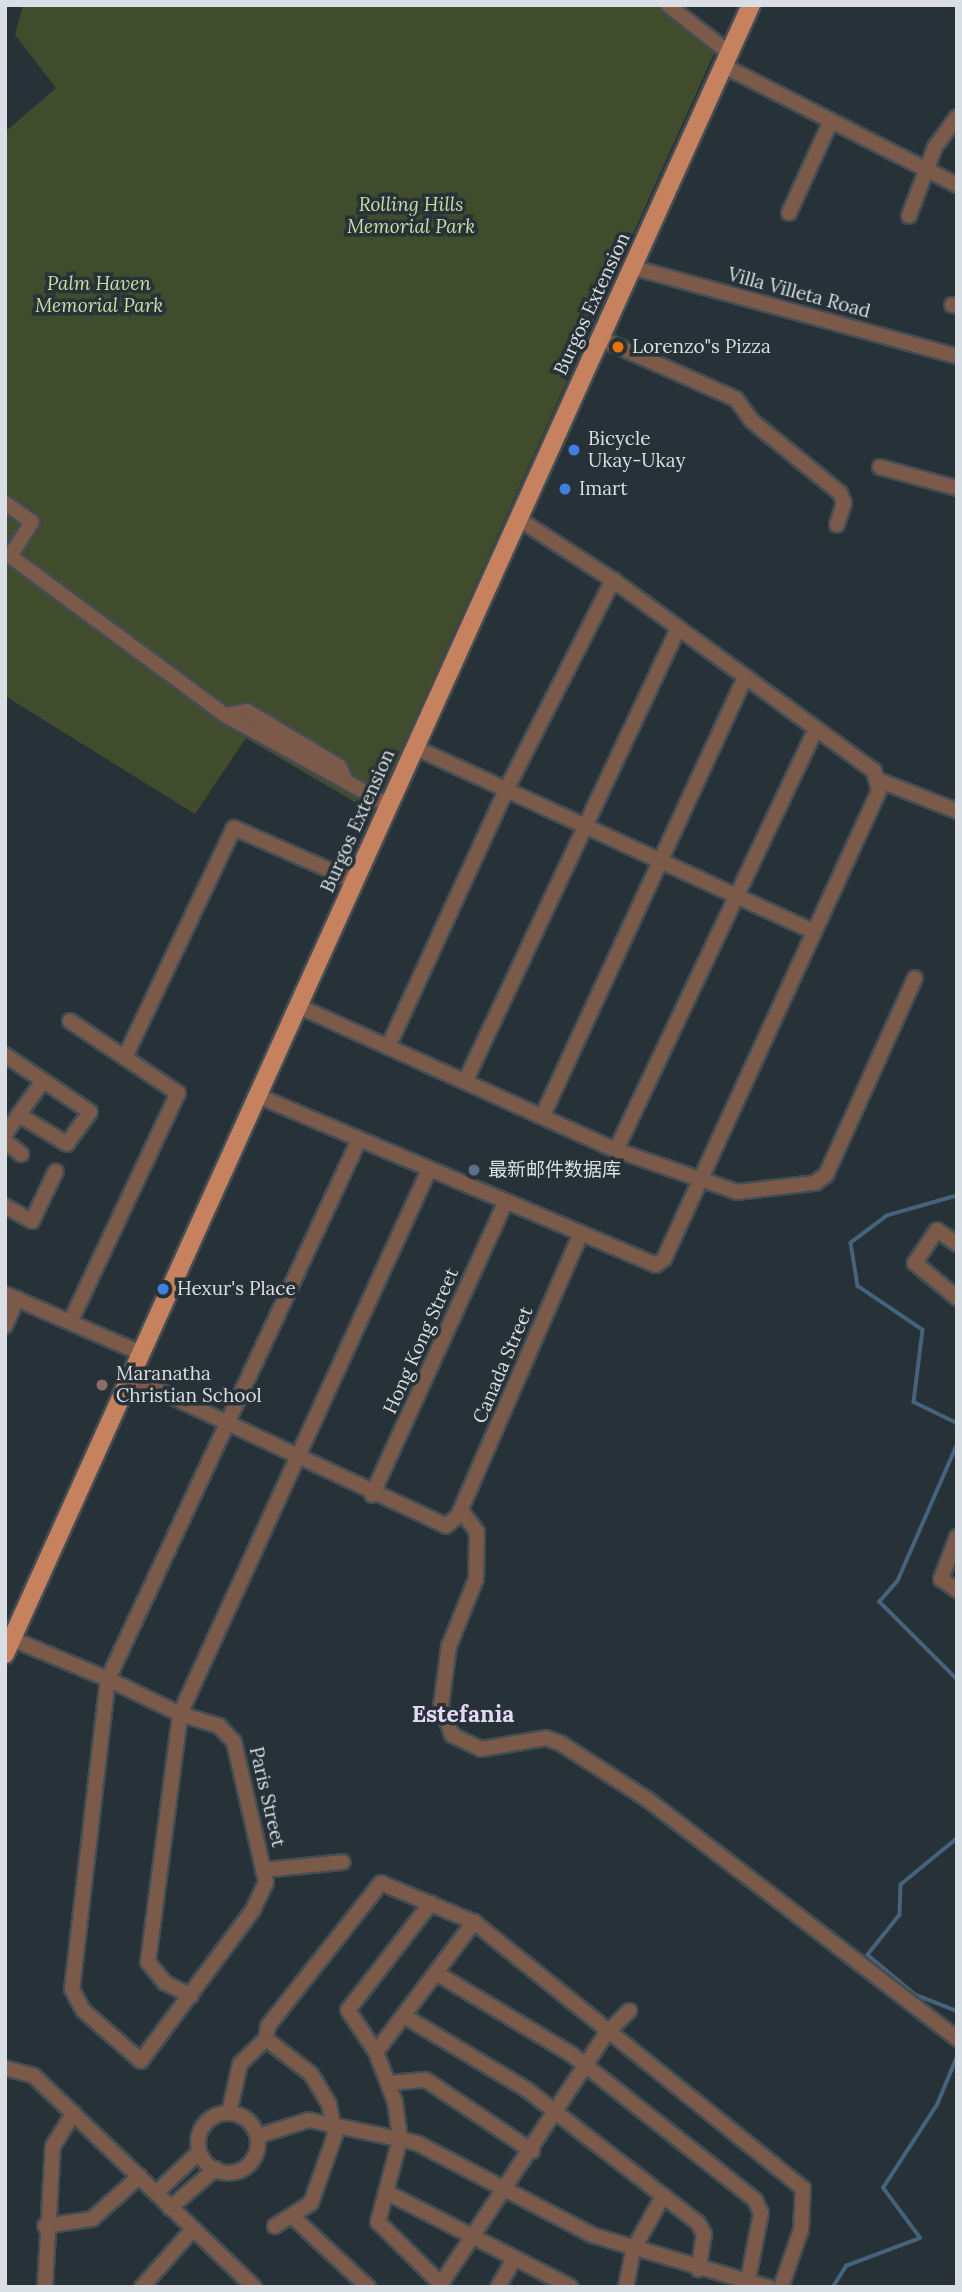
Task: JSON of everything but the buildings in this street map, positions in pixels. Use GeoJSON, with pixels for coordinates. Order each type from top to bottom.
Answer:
{"type":"FeatureCollection","features":[{"type":"Feature","properties":{"kind":"main road","name":"Burgos Extension"},"geometry":{"type":"LineString","coordinates":[[8,1643],[751,5]]}},
{"type":"Feature","properties":{"kind":"street"},"geometry":{"type":"LineString","coordinates":[[668,5],[727,59],[831,121],[957,186]]}},
{"type":"Feature","properties":{"kind":"street"},"geometry":{"type":"LineString","coordinates":[[909,216],[928,172],[935,147],[957,117]]}},
{"type":"Feature","properties":{"kind":"street"},"geometry":{"type":"LineString","coordinates":[[789,213],[831,121]]}},
{"type":"Feature","properties":{"kind":"street","name":"Villa Villeta Road"},"geometry":{"type":"LineString","coordinates":[[631,267],[957,356]]}},
{"type":"Feature","properties":{"kind":"street"},"geometry":{"type":"LineString","coordinates":[[599,338],[736,399],[751,421],[840,493],[844,503],[837,525]]}},
{"type":"Feature","properties":{"kind":"street"},"geometry":{"type":"LineString","coordinates":[[880,467],[957,488]]}},
{"type":"Feature","properties":{"kind":"street"},"geometry":{"type":"LineString","coordinates":[[5,503],[32,522],[10,556],[225,715],[331,778],[345,779],[389,805]]}},
{"type":"Feature","properties":{"kind":"street"},"geometry":{"type":"LineString","coordinates":[[517,518],[613,580],[816,729],[881,781],[955,807]]}},
{"type":"Feature","properties":{"kind":"street"},"geometry":{"type":"LineString","coordinates":[[388,1047],[506,790],[613,580]]}},
{"type":"Feature","properties":{"kind":"street"},"geometry":{"type":"LineString","coordinates":[[466,1082],[678,629]]}},
{"type":"Feature","properties":{"kind":"street"},"geometry":{"type":"LineString","coordinates":[[542,1117],[745,677]]}},
{"type":"Feature","properties":{"kind":"street"},"geometry":{"type":"LineString","coordinates":[[616,1150],[816,729]]}},
{"type":"Feature","properties":{"kind":"street"},"geometry":{"type":"LineString","coordinates":[[414,747],[812,931]]}},
{"type":"Feature","properties":{"kind":"street"},"geometry":{"type":"LineString","coordinates":[[258,1096],[656,1265],[702,1179],[881,781]]}},
{"type":"Feature","properties":{"kind":"street"},"geometry":{"type":"LineString","coordinates":[[127,1055],[234,828],[354,881]]}},
{"type":"Feature","properties":{"kind":"street"},"geometry":{"type":"LineString","coordinates":[[298,1006],[616,1150],[737,1192],[815,1183],[826,1175],[915,978]]}},
{"type":"Feature","properties":{"kind":"street"},"geometry":{"type":"LineString","coordinates":[[70,1021],[127,1055],[178,1093],[70,1322]]}},
{"type":"Feature","properties":{"kind":"street"},"geometry":{"type":"LineString","coordinates":[[5,1056],[90,1112],[72,1143],[19,1115]]}},
{"type":"Feature","properties":{"kind":"street"},"geometry":{"type":"LineString","coordinates":[[5,1134],[43,1081]]}},
{"type":"Feature","properties":{"kind":"street"},"geometry":{"type":"LineString","coordinates":[[108,1679],[359,1140]]}},
{"type":"Feature","properties":{"kind":"street"},"geometry":{"type":"LineString","coordinates":[[5,1141],[21,1154]]}},
{"type":"Feature","properties":{"kind":"street"},"geometry":{"type":"LineString","coordinates":[[191,1996],[165,1983],[148,1962],[180,1714],[429,1170]]}},
{"type":"Feature","properties":{"kind":"street"},"geometry":{"type":"LineString","coordinates":[[5,1206],[32,1222],[56,1171]]}},
{"type":"Feature","properties":{"kind":"street","name":"Hong Kong Street"},"geometry":{"type":"LineString","coordinates":[[372,1495],[505,1203]]}},
{"type":"Feature","properties":{"kind":"street"},"geometry":{"type":"LineString","coordinates":[[957,1244],[937,1230],[915,1258],[916,1267],[957,1298]]}},
{"type":"Feature","properties":{"kind":"street","name":"Canada Street"},"geometry":{"type":"LineString","coordinates":[[461,1510],[580,1235]]}},
{"type":"Feature","properties":{"kind":"street"},"geometry":{"type":"LineString","coordinates":[[5,1326],[11,1296],[141,1353]]}},
{"type":"Feature","properties":{"kind":"street"},"geometry":{"type":"LineString","coordinates":[[130,1377],[300,1456],[372,1495],[446,1526],[461,1510],[477,1532],[476,1582],[449,1646],[441,1706],[452,1735],[481,1749],[546,1738],[560,1743],[646,1799],[957,2039]]}},
{"type":"Feature","properties":{"kind":"street"},"geometry":{"type":"LineString","coordinates":[[957,1538],[941,1579],[957,1590]]}},
{"type":"Feature","properties":{"kind":"street","name":"Paris Street"},"geometry":{"type":"LineString","coordinates":[[8,1643],[108,1679],[180,1714],[219,1726],[234,1742],[266,1882],[253,1910],[146,2059],[136,2060],[83,2010],[72,1989],[108,1679]]}},
{"type":"Feature","properties":{"kind":"street"},"geometry":{"type":"LineString","coordinates":[[263,1870],[343,1862]]}},
{"type":"Feature","properties":{"kind":"street"},"geometry":{"type":"LineString","coordinates":[[229,2113],[240,2064],[265,2039],[268,2026],[373,1888],[390,1883],[474,1922],[606,2034],[803,2188],[801,2230],[781,2287]]}},
{"type":"Feature","properties":{"kind":"street"},"geometry":{"type":"LineString","coordinates":[[431,1903],[348,2010],[376,2052],[389,2083],[400,2139],[381,2229],[440,2285],[589,2068],[606,2034],[629,2011]]}},
{"type":"Feature","properties":{"kind":"street"},"geometry":{"type":"LineString","coordinates":[[376,2052],[474,1922]]}},
{"type":"Feature","properties":{"kind":"street"},"geometry":{"type":"LineString","coordinates":[[436,1973],[589,2068],[760,2206],[748,2280]]}},
{"type":"Feature","properties":{"kind":"street"},"geometry":{"type":"LineString","coordinates":[[404,2016],[478,2055],[558,2112],[702,2228],[698,2270]]}},
{"type":"Feature","properties":{"kind":"street"},"geometry":{"type":"LineString","coordinates":[[265,2039],[311,2074],[332,2122],[325,2175],[295,2219],[275,2226]]}},
{"type":"Feature","properties":{"kind":"street"},"geometry":{"type":"LineString","coordinates":[[5,2068],[34,2076],[254,2287]]}},
{"type":"Feature","properties":{"kind":"street"},"geometry":{"type":"LineString","coordinates":[[389,2083],[426,2080],[532,2151]]}},
{"type":"Feature","properties":{"kind":"street"},"geometry":{"type":"LineString","coordinates":[[46,2287],[45,2227],[53,2146],[74,2113]]}},
{"type":"Feature","properties":{"kind":"street"},"geometry":{"type":"LineString","coordinates":[[156,2193],[199,2152],[204,2125],[229,2113],[245,2118],[258,2136],[255,2154],[241,2169],[215,2169],[170,2208]]}},
{"type":"Feature","properties":{"kind":"street"},"geometry":{"type":"LineString","coordinates":[[258,2136],[309,2120],[332,2122],[400,2139],[443,2154],[507,2191],[633,2250],[698,2270],[768,2287]]}},
{"type":"Feature","properties":{"kind":"street"},"geometry":{"type":"LineString","coordinates":[[199,2152],[215,2169]]}},
{"type":"Feature","properties":{"kind":"street"},"geometry":{"type":"LineString","coordinates":[[45,2227],[92,2219],[139,2176]]}},
{"type":"Feature","properties":{"kind":"street"},"geometry":{"type":"LineString","coordinates":[[390,2194],[571,2287]]}},
{"type":"Feature","properties":{"kind":"street"},"geometry":{"type":"LineString","coordinates":[[626,2287],[633,2250],[663,2196]]}},
{"type":"Feature","properties":{"kind":"street"},"geometry":{"type":"LineString","coordinates":[[295,2219],[368,2287]]}},
{"type":"Feature","properties":{"kind":"street"},"geometry":{"type":"LineString","coordinates":[[146,2285],[193,2229]]}},
{"type":"Feature","properties":{"kind":"street"},"geometry":{"type":"LineString","coordinates":[[498,2287],[514,2259]]}},
{"type":"Feature","properties":{"kind":"green space","name":"Rolling Hills Memorial Park"},"geometry":{"type":"Polygon","coordinates":[[[23,5],[661,5],[716,49],[373,813],[246,738],[195,814],[5,696],[5,132],[56,88],[15,35],[23,5]]]}},
{"type":"Feature","properties":{"kind":"waterway"},"geometry":{"type":"LineString","coordinates":[[957,1196],[887,1216],[851,1243],[858,1286],[923,1330],[914,1402],[957,1423]]}},
{"type":"Feature","properties":{"kind":"waterway"},"geometry":{"type":"LineString","coordinates":[[957,1446],[898,1581],[880,1602],[957,1679]]}},
{"type":"Feature","properties":{"kind":"waterway"},"geometry":{"type":"LineString","coordinates":[[957,1839],[901,1885],[900,1915],[868,1955],[916,1995],[957,2011]]}},
{"type":"Feature","properties":{"kind":"waterway"},"geometry":{"type":"LineString","coordinates":[[833,2287],[846,2266],[920,2238],[883,2188],[937,2105],[957,2057]]}},
{"type":"Feature","properties":{"kind":"place","name":"Lorenzo\"s Pizza"},"geometry":{"type":"Point","coordinates":[618,347]}},
{"type":"Feature","properties":{"kind":"place","name":"Bicycle Ukay-Ukay"},"geometry":{"type":"Point","coordinates":[574,450]}},
{"type":"Feature","properties":{"kind":"place","name":"Imart"},"geometry":{"type":"Point","coordinates":[565,489]}},
{"type":"Feature","properties":{"kind":"place","name":"最新邮件数据库"},"geometry":{"type":"Point","coordinates":[474,1170]}},
{"type":"Feature","properties":{"kind":"place","name":"Hexur's Place"},"geometry":{"type":"Point","coordinates":[163,1289]}},
{"type":"Feature","properties":{"kind":"place","name":"Maranatha Christian School"},"geometry":{"type":"Point","coordinates":[102,1385]}},
{"type":"Feature","properties":{"kind":"district","name":"Estefania"},"geometry":{"type":"Point","coordinates":[463,1714]}},
{"type":"Feature","properties":{"kind":"park label","name":"Palm Haven Memorial Park"},"geometry":{"type":"Point","coordinates":[99,295]}}]}
